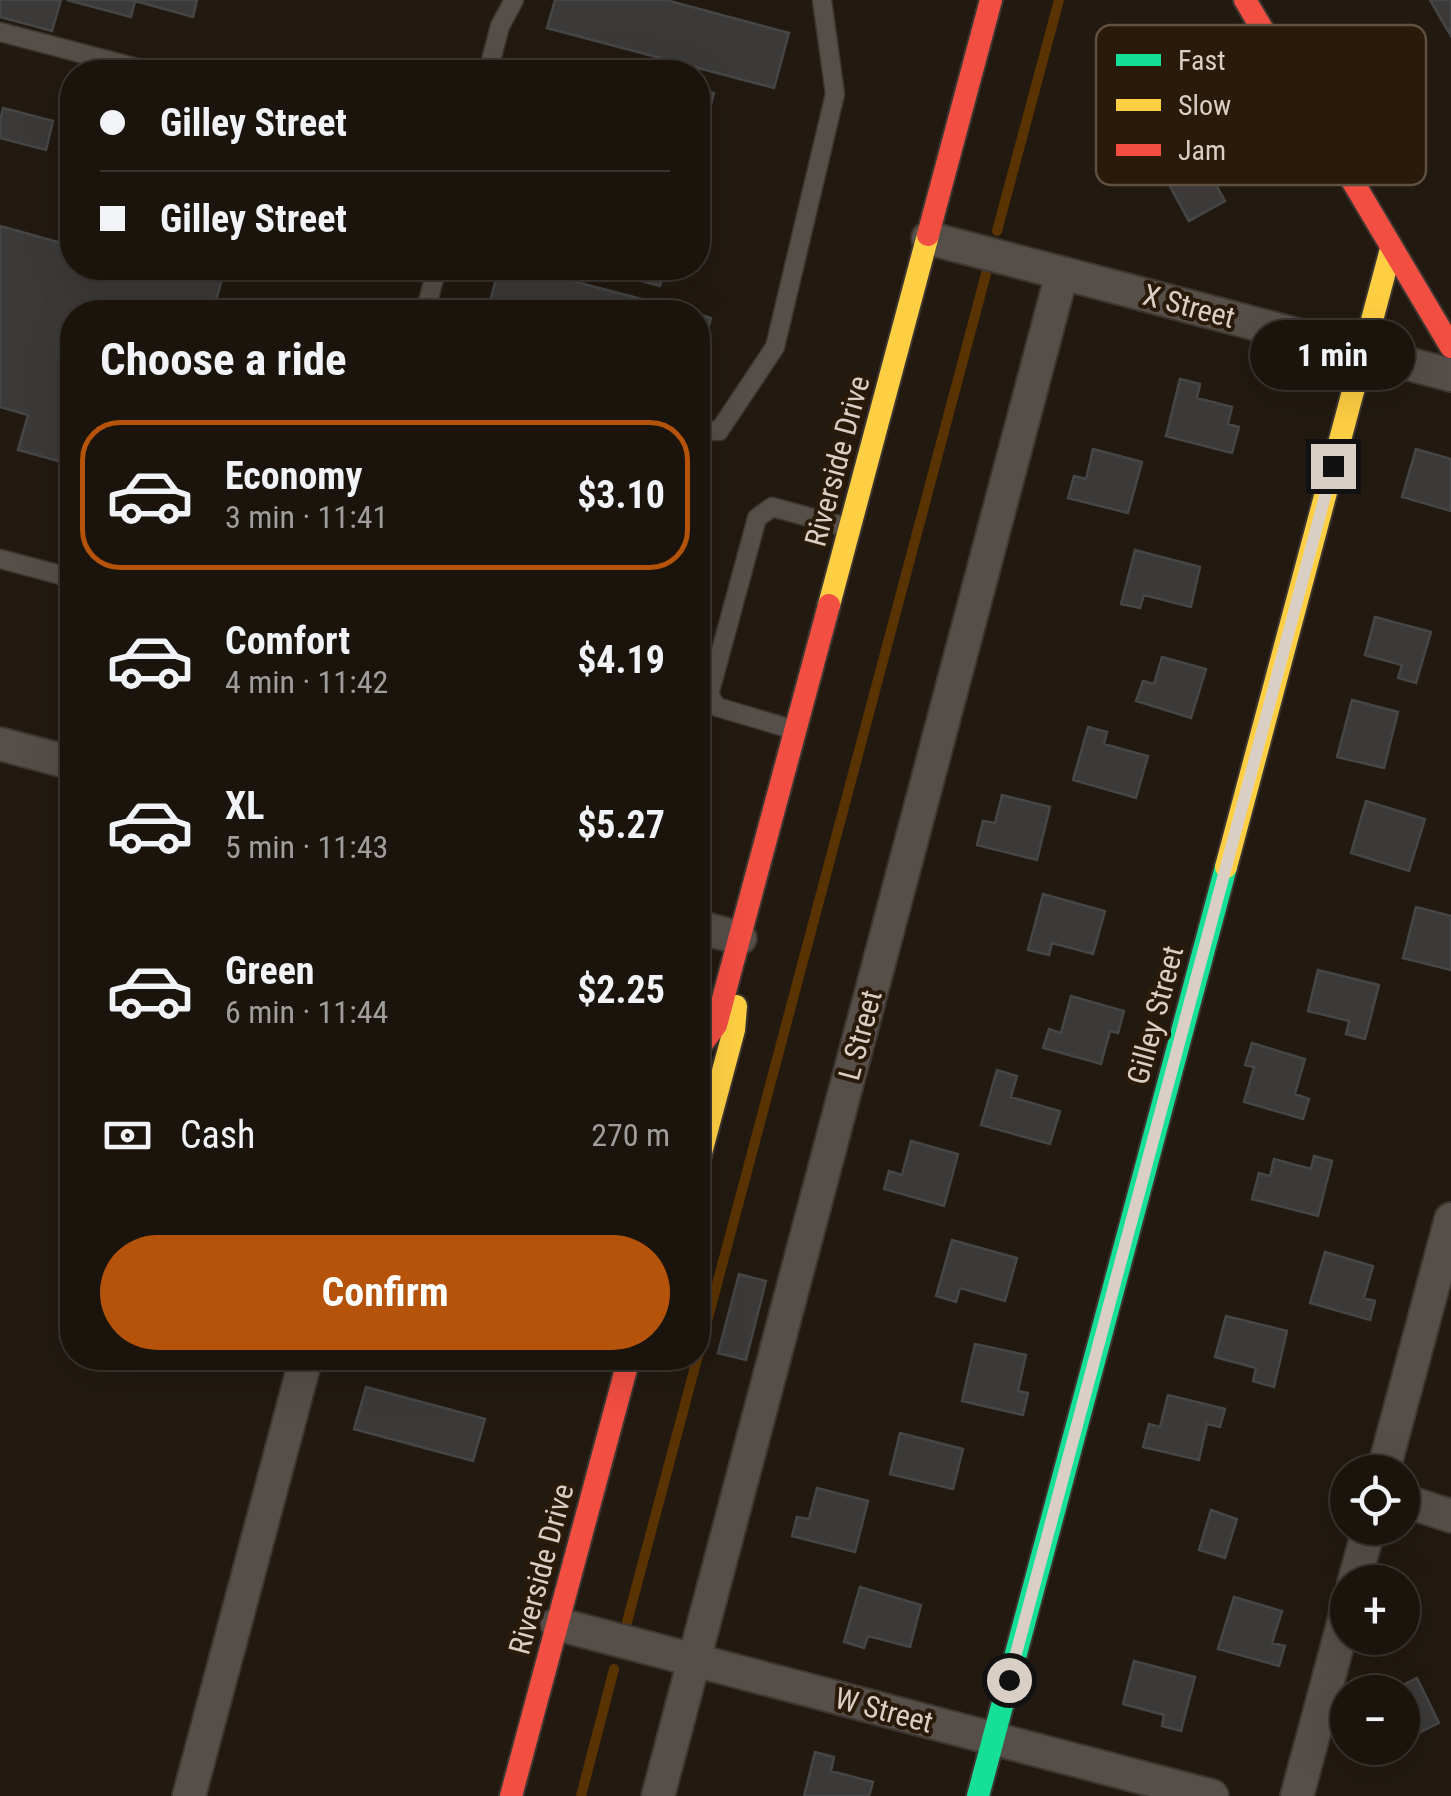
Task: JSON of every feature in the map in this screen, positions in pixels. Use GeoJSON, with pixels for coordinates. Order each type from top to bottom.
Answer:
{"type":"FeatureCollection","features":[{"type":"Feature","properties":{"kind":"street","name":"Riverside Drive"},"geometry":{"type":"LineString","coordinates":[[710,1033],[716,1025],[740,938],[991,0]]}},
{"type":"Feature","properties":{"kind":"street"},"geometry":{"type":"LineString","coordinates":[[1245,0],[1260,25]]}},
{"type":"Feature","properties":{"kind":"street"},"geometry":{"type":"LineString","coordinates":[[1353,185],[1451,347]]}},
{"type":"Feature","properties":{"kind":"street","name":"X Street"},"geometry":{"type":"LineString","coordinates":[[928,238],[1451,375]]}},
{"type":"Feature","properties":{"kind":"street","name":"Gilley Street"},"geometry":{"type":"LineString","coordinates":[[978,1796],[1391,250]]}},
{"type":"Feature","properties":{"kind":"street","name":"L Street"},"geometry":{"type":"LineString","coordinates":[[658,1796],[1062,273]]}},
{"type":"Feature","properties":{"kind":"street"},"geometry":{"type":"LineString","coordinates":[[0,744],[60,760]]}},
{"type":"Feature","properties":{"kind":"street"},"geometry":{"type":"LineString","coordinates":[[710,930],[740,938]]}},
{"type":"Feature","properties":{"kind":"street","name":"Riverside Drive"},"geometry":{"type":"LineString","coordinates":[[710,1119],[734,1030],[740,938]]}},
{"type":"Feature","properties":{"kind":"street"},"geometry":{"type":"LineString","coordinates":[[1388,1455],[1451,1219]]}},
{"type":"Feature","properties":{"kind":"street"},"geometry":{"type":"LineString","coordinates":[[189,1796],[303,1370]]}},
{"type":"Feature","properties":{"kind":"street","name":"Riverside Drive"},"geometry":{"type":"LineString","coordinates":[[511,1796],[626,1370]]}},
{"type":"Feature","properties":{"kind":"street"},"geometry":{"type":"LineString","coordinates":[[1420,1506],[1451,1516]]}},
{"type":"Feature","properties":{"kind":"street","name":"W Street"},"geometry":{"type":"LineString","coordinates":[[557,1624],[1212,1796]]}},
{"type":"Feature","properties":{"kind":"street"},"geometry":{"type":"LineString","coordinates":[[1297,1796],[1335,1655]]}},
{"type":"Feature","properties":{"kind":"lane"},"geometry":{"type":"LineString","coordinates":[[491,60],[500,26],[514,0]]}},
{"type":"Feature","properties":{"kind":"lane"},"geometry":{"type":"LineString","coordinates":[[710,431],[720,431],[776,347],[835,94],[822,0]]}},
{"type":"Feature","properties":{"kind":"lane"},"geometry":{"type":"LineString","coordinates":[[0,32],[106,60]]}},
{"type":"Feature","properties":{"kind":"lane"},"geometry":{"type":"LineString","coordinates":[[796,730],[718,707],[710,695],[757,518],[772,508],[850,528]]}},
{"type":"Feature","properties":{"kind":"lane"},"geometry":{"type":"LineString","coordinates":[[0,559],[60,575]]}},
{"type":"Feature","properties":{"kind":"building"},"geometry":{"type":"Polygon","coordinates":[[[0,0],[61,0],[52,31],[0,17],[0,0]]]}},
{"type":"Feature","properties":{"kind":"building"},"geometry":{"type":"Polygon","coordinates":[[[67,0],[197,0],[193,17],[135,1],[131,17],[67,0]]]}},
{"type":"Feature","properties":{"kind":"building"},"geometry":{"type":"Polygon","coordinates":[[[555,0],[666,0],[789,33],[774,88],[710,71],[710,60],[668,60],[547,28],[555,0]]]}},
{"type":"Feature","properties":{"kind":"building"},"geometry":{"type":"Polygon","coordinates":[[[1430,0],[1451,0],[1451,36],[1430,0]]]}},
{"type":"Feature","properties":{"kind":"building"},"geometry":{"type":"Polygon","coordinates":[[[3,108],[53,121],[46,150],[0,138],[3,108]]]}},
{"type":"Feature","properties":{"kind":"building"},"geometry":{"type":"Polygon","coordinates":[[[1169,185],[1216,185],[1225,201],[1189,221],[1169,185]]]}},
{"type":"Feature","properties":{"kind":"building"},"geometry":{"type":"Polygon","coordinates":[[[0,226],[60,243],[60,280],[222,280],[216,300],[60,300],[58,461],[18,450],[28,415],[0,407],[0,226]]]}},
{"type":"Feature","properties":{"kind":"building"},"geometry":{"type":"Polygon","coordinates":[[[496,280],[569,280],[645,300],[490,300],[496,280]]]}},
{"type":"Feature","properties":{"kind":"building"},"geometry":{"type":"Polygon","coordinates":[[[637,280],[662,280],[660,286],[637,280]]]}},
{"type":"Feature","properties":{"kind":"building"},"geometry":{"type":"Polygon","coordinates":[[[1180,379],[1200,384],[1197,398],[1232,407],[1228,424],[1239,427],[1232,453],[1166,436],[1180,379]]]}},
{"type":"Feature","properties":{"kind":"building"},"geometry":{"type":"Polygon","coordinates":[[[1093,449],[1142,462],[1128,513],[1068,498],[1074,476],[1086,479],[1093,449]]]}},
{"type":"Feature","properties":{"kind":"building"},"geometry":{"type":"Polygon","coordinates":[[[1416,449],[1451,459],[1451,511],[1402,497],[1416,449]]]}},
{"type":"Feature","properties":{"kind":"building"},"geometry":{"type":"Polygon","coordinates":[[[1135,550],[1200,567],[1191,607],[1144,595],[1140,608],[1121,604],[1135,550]]]}},
{"type":"Feature","properties":{"kind":"building"},"geometry":{"type":"Polygon","coordinates":[[[1375,617],[1431,632],[1416,683],[1398,678],[1402,665],[1365,655],[1375,617]]]}},
{"type":"Feature","properties":{"kind":"building"},"geometry":{"type":"Polygon","coordinates":[[[1162,657],[1206,669],[1191,718],[1136,701],[1143,681],[1154,684],[1162,657]]]}},
{"type":"Feature","properties":{"kind":"building"},"geometry":{"type":"Polygon","coordinates":[[[1352,700],[1398,712],[1384,768],[1337,757],[1352,700]]]}},
{"type":"Feature","properties":{"kind":"building"},"geometry":{"type":"Polygon","coordinates":[[[1088,727],[1107,732],[1104,744],[1148,756],[1136,798],[1073,780],[1088,727]]]}},
{"type":"Feature","properties":{"kind":"building"},"geometry":{"type":"Polygon","coordinates":[[[1002,795],[1050,807],[1037,860],[977,845],[983,821],[995,823],[1002,795]]]}},
{"type":"Feature","properties":{"kind":"building"},"geometry":{"type":"Polygon","coordinates":[[[1366,801],[1425,819],[1409,871],[1351,853],[1366,801]]]}},
{"type":"Feature","properties":{"kind":"building"},"geometry":{"type":"Polygon","coordinates":[[[1043,894],[1105,911],[1093,954],[1052,943],[1049,955],[1028,950],[1043,894]]]}},
{"type":"Feature","properties":{"kind":"building"},"geometry":{"type":"Polygon","coordinates":[[[1416,907],[1451,916],[1451,970],[1403,958],[1416,907]]]}},
{"type":"Feature","properties":{"kind":"building"},"geometry":{"type":"Polygon","coordinates":[[[1318,970],[1379,985],[1365,1039],[1346,1034],[1349,1021],[1308,1011],[1318,970]]]}},
{"type":"Feature","properties":{"kind":"building"},"geometry":{"type":"Polygon","coordinates":[[[1071,996],[1124,1011],[1118,1033],[1110,1031],[1101,1064],[1043,1048],[1049,1029],[1061,1033],[1071,996]]]}},
{"type":"Feature","properties":{"kind":"building"},"geometry":{"type":"Polygon","coordinates":[[[1252,1043],[1305,1059],[1295,1094],[1309,1099],[1303,1119],[1244,1102],[1254,1067],[1245,1065],[1252,1043]]]}},
{"type":"Feature","properties":{"kind":"building"},"geometry":{"type":"Polygon","coordinates":[[[997,1070],[1017,1076],[1011,1097],[1060,1111],[1050,1144],[981,1125],[997,1070]]]}},
{"type":"Feature","properties":{"kind":"building"},"geometry":{"type":"Polygon","coordinates":[[[911,1141],[958,1154],[944,1206],[884,1189],[889,1171],[902,1175],[911,1141]]]}},
{"type":"Feature","properties":{"kind":"building"},"geometry":{"type":"Polygon","coordinates":[[[1314,1156],[1332,1161],[1318,1216],[1252,1199],[1259,1173],[1270,1176],[1274,1159],[1311,1169],[1314,1156]]]}},
{"type":"Feature","properties":{"kind":"building"},"geometry":{"type":"Polygon","coordinates":[[[952,1240],[1017,1258],[1005,1301],[960,1288],[956,1302],[936,1296],[952,1240]]]}},
{"type":"Feature","properties":{"kind":"building"},"geometry":{"type":"Polygon","coordinates":[[[1325,1252],[1373,1266],[1364,1298],[1375,1301],[1370,1320],[1310,1303],[1325,1252]]]}},
{"type":"Feature","properties":{"kind":"building"},"geometry":{"type":"Polygon","coordinates":[[[739,1274],[766,1281],[746,1360],[718,1353],[739,1274]]]}},
{"type":"Feature","properties":{"kind":"building"},"geometry":{"type":"Polygon","coordinates":[[[1226,1316],[1287,1331],[1274,1387],[1253,1381],[1256,1368],[1215,1357],[1226,1316]]]}},
{"type":"Feature","properties":{"kind":"building"},"geometry":{"type":"Polygon","coordinates":[[[975,1344],[1026,1355],[1018,1391],[1028,1393],[1023,1415],[962,1401],[975,1344]]]}},
{"type":"Feature","properties":{"kind":"building"},"geometry":{"type":"Polygon","coordinates":[[[366,1387],[485,1419],[473,1461],[354,1429],[366,1387]]]}},
{"type":"Feature","properties":{"kind":"building"},"geometry":{"type":"Polygon","coordinates":[[[1168,1395],[1225,1409],[1220,1427],[1207,1424],[1199,1460],[1143,1447],[1149,1424],[1160,1427],[1168,1395]]]}},
{"type":"Feature","properties":{"kind":"building"},"geometry":{"type":"Polygon","coordinates":[[[900,1433],[963,1449],[953,1489],[890,1474],[900,1433]]]}},
{"type":"Feature","properties":{"kind":"building"},"geometry":{"type":"Polygon","coordinates":[[[817,1488],[868,1501],[855,1552],[792,1536],[797,1517],[809,1519],[817,1488]]]}},
{"type":"Feature","properties":{"kind":"building"},"geometry":{"type":"Polygon","coordinates":[[[1211,1510],[1237,1519],[1225,1558],[1199,1550],[1211,1510]]]}},
{"type":"Feature","properties":{"kind":"building"},"geometry":{"type":"Polygon","coordinates":[[[860,1587],[921,1605],[910,1647],[868,1636],[864,1648],[844,1642],[860,1587]]]}},
{"type":"Feature","properties":{"kind":"building"},"geometry":{"type":"Polygon","coordinates":[[[1234,1597],[1282,1611],[1272,1643],[1285,1646],[1279,1666],[1218,1649],[1234,1597]]]}},
{"type":"Feature","properties":{"kind":"building"},"geometry":{"type":"Polygon","coordinates":[[[1134,1661],[1195,1677],[1181,1731],[1162,1726],[1164,1715],[1123,1704],[1134,1661]]]}},
{"type":"Feature","properties":{"kind":"building"},"geometry":{"type":"Polygon","coordinates":[[[1420,1684],[1439,1723],[1420,1732],[1420,1684]]]}},
{"type":"Feature","properties":{"kind":"building"},"geometry":{"type":"Polygon","coordinates":[[[815,1752],[834,1757],[831,1771],[873,1782],[869,1796],[804,1796],[815,1752]]]}},
{"type":"Feature","properties":{"kind":"waterway"},"geometry":{"type":"LineString","coordinates":[[997,231],[1059,0]]}},
{"type":"Feature","properties":{"kind":"waterway"},"geometry":{"type":"LineString","coordinates":[[710,1310],[986,274]]}},
{"type":"Feature","properties":{"kind":"waterway"},"geometry":{"type":"LineString","coordinates":[[627,1622],[694,1370]]}},
{"type":"Feature","properties":{"kind":"waterway"},"geometry":{"type":"LineString","coordinates":[[581,1796],[614,1669]]}},
{"type":"Feature","properties":{"kind":"traffic: fast"},"geometry":{"type":"LineString","coordinates":[[978,1796],[1226,867]]}},
{"type":"Feature","properties":{"kind":"traffic: slow"},"geometry":{"type":"LineString","coordinates":[[829,605],[928,235]]}},
{"type":"Feature","properties":{"kind":"traffic: slow"},"geometry":{"type":"LineString","coordinates":[[1226,867],[1391,249]]}},
{"type":"Feature","properties":{"kind":"traffic: slow"},"geometry":{"type":"LineString","coordinates":[[710,1119],[734,1030],[736,1006]]}},
{"type":"Feature","properties":{"kind":"traffic: jam"},"geometry":{"type":"LineString","coordinates":[[928,235],[991,0]]}},
{"type":"Feature","properties":{"kind":"traffic: jam"},"geometry":{"type":"LineString","coordinates":[[1245,0],[1260,25]]}},
{"type":"Feature","properties":{"kind":"traffic: jam"},"geometry":{"type":"LineString","coordinates":[[1355,185],[1451,347]]}},
{"type":"Feature","properties":{"kind":"traffic: jam"},"geometry":{"type":"LineString","coordinates":[[710,1033],[716,1025],[829,605]]}},
{"type":"Feature","properties":{"kind":"traffic: jam"},"geometry":{"type":"LineString","coordinates":[[511,1796],[626,1370]]}},
{"type":"Feature","properties":{"kind":"route"},"geometry":{"type":"LineString","coordinates":[[1009,1680],[1333,466]]}}]}
